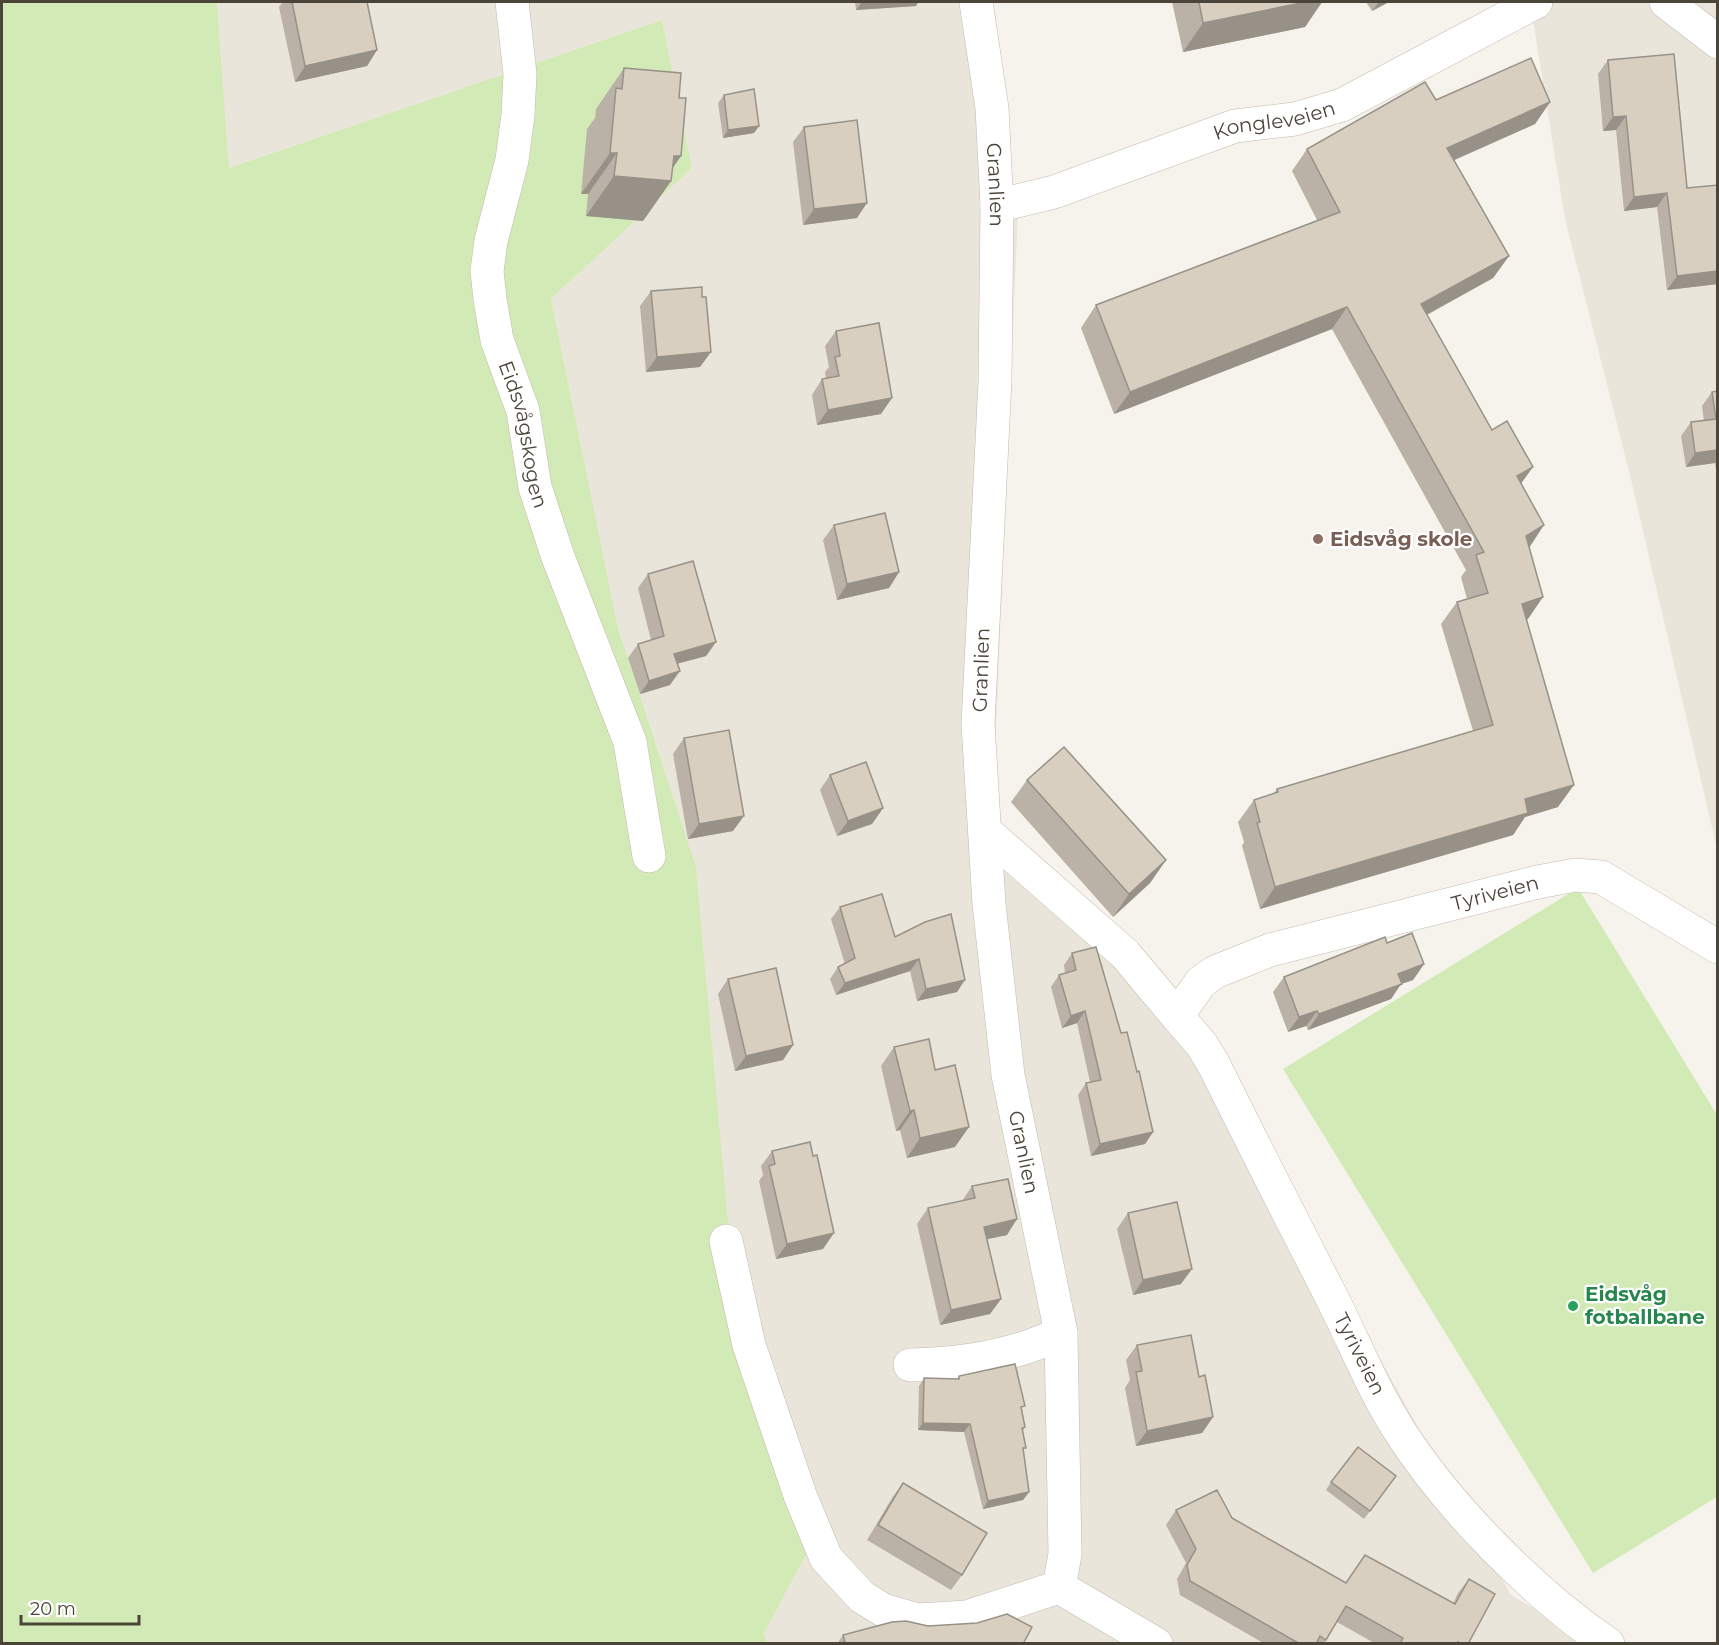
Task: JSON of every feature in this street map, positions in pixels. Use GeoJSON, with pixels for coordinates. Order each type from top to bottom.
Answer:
{"type":"FeatureCollection","features":[{"type":"Feature","properties":{"kind":"street","name":"Eidsvågskogen"},"geometry":{"type":"LineString","coordinates":[[512,2],[520,74],[518,115],[512,160],[491,241],[487,271],[490,299],[497,340],[523,411],[538,497],[558,557],[630,742],[649,856]]}},
{"type":"Feature","properties":{"kind":"street","name":"Granlien"},"geometry":{"type":"LineString","coordinates":[[976,2],[992,108],[997,206],[995,381],[978,724],[988,904],[1008,1075],[1061,1333],[1065,1554],[1059,1587]]}},
{"type":"Feature","properties":{"kind":"street","name":"Kongleveien"},"geometry":{"type":"LineString","coordinates":[[997,206],[1054,192],[1235,126],[1295,119],[1342,105],[1536,2]]}},
{"type":"Feature","properties":{"kind":"street"},"geometry":{"type":"LineString","coordinates":[[1666,2],[1718,42]]}},
{"type":"Feature","properties":{"kind":"street","name":"Tyriveien"},"geometry":{"type":"LineString","coordinates":[[985,831],[1125,954],[1202,1045],[1365,1367],[1399,1429],[1429,1473],[1520,1570],[1570,1615],[1608,1644]]}},
{"type":"Feature","properties":{"kind":"street","name":"Tyriveien"},"geometry":{"type":"LineString","coordinates":[[1176,1016],[1201,982],[1215,972],[1270,950],[1575,875],[1600,877],[1718,947]]}},
{"type":"Feature","properties":{"kind":"street"},"geometry":{"type":"LineString","coordinates":[[726,1241],[749,1345],[800,1495],[826,1558],[862,1597],[883,1610],[900,1616],[918,1620],[954,1619],[967,1617],[1059,1587],[1156,1644]]}},
{"type":"Feature","properties":{"kind":"street"},"geometry":{"type":"LineString","coordinates":[[910,1365],[944,1365],[1034,1347],[1061,1333]]}},
{"type":"Feature","properties":{"kind":"shaded area"},"geometry":{"type":"Polygon","coordinates":[[[217,2],[978,2],[1018,210],[992,823],[1185,1007],[1511,1595],[1593,1643],[767,1643],[764,1633],[826,1518],[737,1320],[696,867],[618,628],[551,299],[692,168],[662,20],[229,168],[217,2]]]}},
{"type":"Feature","properties":{"kind":"shaded area"},"geometry":{"type":"Polygon","coordinates":[[[1530,2],[1717,2],[1717,849],[1629,471],[1565,219],[1530,2]]]}},
{"type":"Feature","properties":{"kind":"green space"},"geometry":{"type":"Polygon","coordinates":[[[2,2],[217,2],[229,168],[662,20],[692,168],[551,299],[618,628],[696,867],[737,1320],[826,1518],[764,1633],[767,1643],[2,1644],[2,2]]]}},
{"type":"Feature","properties":{"kind":"green space","name":"Eidsvåg fotballbane"},"geometry":{"type":"Polygon","coordinates":[[[1578,888],[1717,1115],[1717,1497],[1593,1573],[1283,1069],[1578,888]]]}},
{"type":"Feature","properties":{"kind":"building"},"geometry":{"type":"Polygon","coordinates":[[[292,2],[367,2],[377,50],[305,66],[292,2]]]}},
{"type":"Feature","properties":{"kind":"building"},"geometry":{"type":"Polygon","coordinates":[[[1199,2],[1306,2],[1203,23],[1199,2]]]}},
{"type":"Feature","properties":{"kind":"building"},"geometry":{"type":"Polygon","coordinates":[[[1674,54],[1687,188],[1718,185],[1718,271],[1677,276],[1667,193],[1634,197],[1626,116],[1613,117],[1608,60],[1674,54]]]}},
{"type":"Feature","properties":{"kind":"building"},"geometry":{"type":"Polygon","coordinates":[[[1531,58],[1550,102],[1447,148],[1509,256],[1421,304],[1492,430],[1507,421],[1533,467],[1517,476],[1544,525],[1526,536],[1543,597],[1522,604],[1574,785],[1525,799],[1528,813],[1275,887],[1257,823],[1260,822],[1254,800],[1278,792],[1277,789],[1493,725],[1457,602],[1488,593],[1476,555],[1484,552],[1347,307],[1130,392],[1096,305],[1340,212],[1307,149],[1425,82],[1436,100],[1531,58]]]}},
{"type":"Feature","properties":{"kind":"building"},"geometry":{"type":"Polygon","coordinates":[[[624,68],[681,73],[679,98],[686,98],[681,156],[674,156],[671,181],[614,176],[617,153],[610,153],[616,88],[622,89],[624,68]]]}},
{"type":"Feature","properties":{"kind":"building"},"geometry":{"type":"Polygon","coordinates":[[[754,89],[759,126],[728,130],[724,95],[754,89]]]}},
{"type":"Feature","properties":{"kind":"building"},"geometry":{"type":"Polygon","coordinates":[[[857,120],[867,203],[814,209],[804,127],[857,120]]]}},
{"type":"Feature","properties":{"kind":"building"},"geometry":{"type":"Polygon","coordinates":[[[702,287],[702,297],[706,297],[711,352],[657,357],[651,291],[702,287]]]}},
{"type":"Feature","properties":{"kind":"building"},"geometry":{"type":"Polygon","coordinates":[[[879,323],[892,398],[828,410],[822,379],[839,376],[835,357],[840,356],[836,331],[879,323]]]}},
{"type":"Feature","properties":{"kind":"building"},"geometry":{"type":"Polygon","coordinates":[[[1718,391],[1718,450],[1695,453],[1691,422],[1716,419],[1712,392],[1718,391]]]}},
{"type":"Feature","properties":{"kind":"building"},"geometry":{"type":"Polygon","coordinates":[[[885,513],[899,572],[847,584],[834,525],[885,513]]]}},
{"type":"Feature","properties":{"kind":"building"},"geometry":{"type":"Polygon","coordinates":[[[693,561],[716,642],[674,654],[680,671],[649,681],[638,644],[664,636],[648,574],[693,561]]]}},
{"type":"Feature","properties":{"kind":"building"},"geometry":{"type":"Polygon","coordinates":[[[729,730],[744,816],[699,824],[684,738],[729,730]]]}},
{"type":"Feature","properties":{"kind":"building"},"geometry":{"type":"Polygon","coordinates":[[[1064,747],[1166,860],[1129,894],[1027,780],[1064,747]]]}},
{"type":"Feature","properties":{"kind":"building"},"geometry":{"type":"Polygon","coordinates":[[[866,762],[883,808],[848,821],[830,775],[866,762]]]}},
{"type":"Feature","properties":{"kind":"building"},"geometry":{"type":"Polygon","coordinates":[[[882,894],[895,937],[925,922],[951,914],[965,980],[926,989],[919,959],[845,983],[838,967],[855,958],[840,907],[882,894]]]}},
{"type":"Feature","properties":{"kind":"building"},"geometry":{"type":"Polygon","coordinates":[[[1412,933],[1424,964],[1398,974],[1402,984],[1319,1014],[1317,1011],[1299,1017],[1284,977],[1385,937],[1387,943],[1412,933]]]}},
{"type":"Feature","properties":{"kind":"building"},"geometry":{"type":"Polygon","coordinates":[[[1096,947],[1121,1033],[1127,1032],[1137,1072],[1139,1071],[1153,1132],[1100,1144],[1086,1083],[1101,1080],[1085,1011],[1071,1016],[1059,975],[1076,970],[1072,953],[1096,947]]]}},
{"type":"Feature","properties":{"kind":"building"},"geometry":{"type":"Polygon","coordinates":[[[776,968],[793,1045],[746,1056],[728,979],[776,968]]]}},
{"type":"Feature","properties":{"kind":"building"},"geometry":{"type":"Polygon","coordinates":[[[929,1039],[935,1070],[955,1065],[969,1127],[920,1138],[914,1110],[910,1111],[894,1047],[929,1039]]]}},
{"type":"Feature","properties":{"kind":"building"},"geometry":{"type":"Polygon","coordinates":[[[810,1142],[813,1156],[817,1155],[834,1233],[787,1244],[769,1166],[775,1164],[772,1151],[810,1142]]]}},
{"type":"Feature","properties":{"kind":"building"},"geometry":{"type":"Polygon","coordinates":[[[1008,1179],[1017,1219],[984,1227],[1001,1299],[951,1310],[928,1208],[975,1198],[972,1186],[1008,1179]]]}},
{"type":"Feature","properties":{"kind":"building"},"geometry":{"type":"Polygon","coordinates":[[[1177,1202],[1192,1269],[1143,1280],[1128,1213],[1177,1202]]]}},
{"type":"Feature","properties":{"kind":"building"},"geometry":{"type":"Polygon","coordinates":[[[1191,1335],[1199,1377],[1205,1375],[1213,1417],[1147,1431],[1136,1372],[1142,1371],[1137,1345],[1191,1335]]]}},
{"type":"Feature","properties":{"kind":"building"},"geometry":{"type":"Polygon","coordinates":[[[1015,1364],[1025,1406],[1021,1407],[1025,1427],[1022,1428],[1026,1448],[1023,1448],[1029,1492],[988,1501],[970,1424],[923,1423],[924,1378],[959,1379],[959,1376],[1015,1364]]]}},
{"type":"Feature","properties":{"kind":"building"},"geometry":{"type":"Polygon","coordinates":[[[1358,1447],[1396,1476],[1370,1511],[1331,1482],[1358,1447]]]}},
{"type":"Feature","properties":{"kind":"building"},"geometry":{"type":"Polygon","coordinates":[[[903,1483],[987,1533],[962,1575],[878,1525],[903,1483]]]}},
{"type":"Feature","properties":{"kind":"building"},"geometry":{"type":"Polygon","coordinates":[[[1217,1490],[1232,1518],[1346,1583],[1365,1555],[1455,1604],[1469,1579],[1495,1594],[1468,1644],[1458,1642],[1458,1644],[1400,1644],[1403,1638],[1346,1606],[1326,1640],[1320,1636],[1316,1644],[1300,1644],[1190,1581],[1187,1565],[1196,1549],[1176,1510],[1217,1490]]]}},
{"type":"Feature","properties":{"kind":"building"},"geometry":{"type":"Polygon","coordinates":[[[1007,1614],[1032,1627],[1023,1644],[838,1644],[845,1642],[843,1635],[892,1622],[906,1621],[928,1626],[977,1623],[1007,1614]]]}},
{"type":"Feature","properties":{"kind":"place","name":"Eidsvåg skole"},"geometry":{"type":"Point","coordinates":[1318,539]}},
{"type":"Feature","properties":{"kind":"place","name":"Eidsvåg fotballbane"},"geometry":{"type":"Point","coordinates":[1573,1306]}}]}
